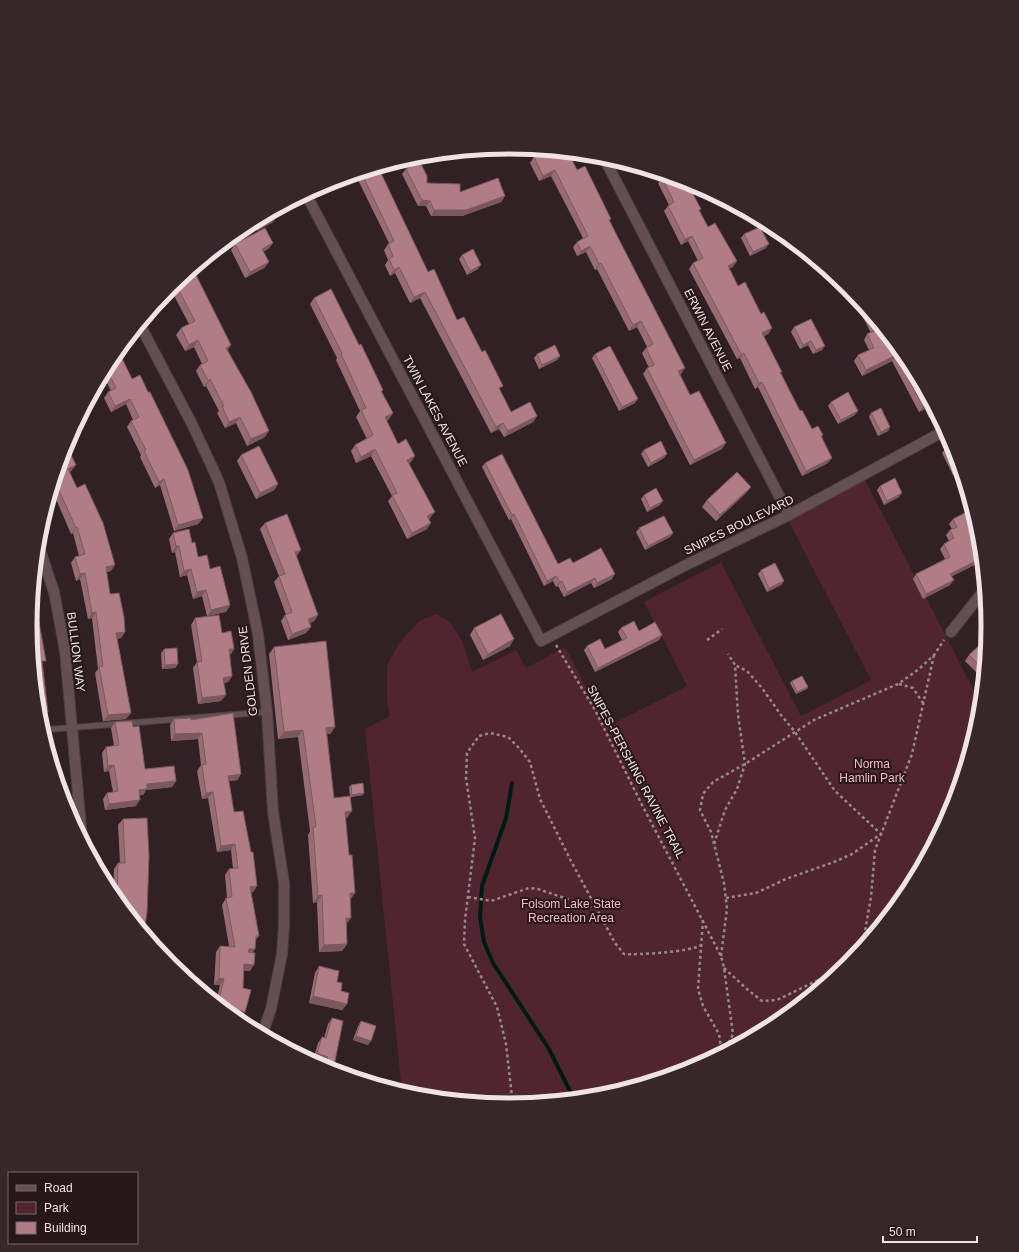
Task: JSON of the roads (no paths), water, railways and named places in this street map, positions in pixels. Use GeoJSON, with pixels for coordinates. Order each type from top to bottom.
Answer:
{"type":"FeatureCollection","features":[{"type":"Feature","properties":{"kind":"street","name":"ERWIN AVENUE"},"geometry":{"type":"LineString","coordinates":[[608,164],[789,515]]}},
{"type":"Feature","properties":{"kind":"street","name":"TWIN LAKES AVENUE"},"geometry":{"type":"LineString","coordinates":[[308,199],[546,639]]}},
{"type":"Feature","properties":{"kind":"street","name":"GOLDEN DRIVE"},"geometry":{"type":"LineString","coordinates":[[142,329],[192,424],[219,482],[236,536],[251,596],[258,634],[267,712],[273,812],[284,883],[284,925],[277,982],[264,1029]]}},
{"type":"Feature","properties":{"kind":"street","name":"SNIPES BOULEVARD"},"geometry":{"type":"LineString","coordinates":[[546,639],[684,566],[789,515],[940,433]]}},
{"type":"Feature","properties":{"kind":"street","name":"BULLION WAY"},"geometry":{"type":"LineString","coordinates":[[42,557],[54,592],[60,621],[81,824]]}},
{"type":"Feature","properties":{"kind":"street"},"geometry":{"type":"LineString","coordinates":[[950,632],[981,593]]}},
{"type":"Feature","properties":{"kind":"lane"},"geometry":{"type":"LineString","coordinates":[[49,729],[267,712]]}},
{"type":"Feature","properties":{"kind":"waterway"},"geometry":{"type":"LineString","coordinates":[[512,783],[506,818],[482,886],[480,917],[484,942],[493,963],[549,1049],[571,1094]]}},
{"type":"Feature","properties":{"kind":"park label","name":"Norma Hamlin Park"},"geometry":{"type":"Point","coordinates":[872,771]}},
{"type":"Feature","properties":{"kind":"park label","name":"Folsom Lake State Recreation Area"},"geometry":{"type":"Point","coordinates":[571,911]}}]}
